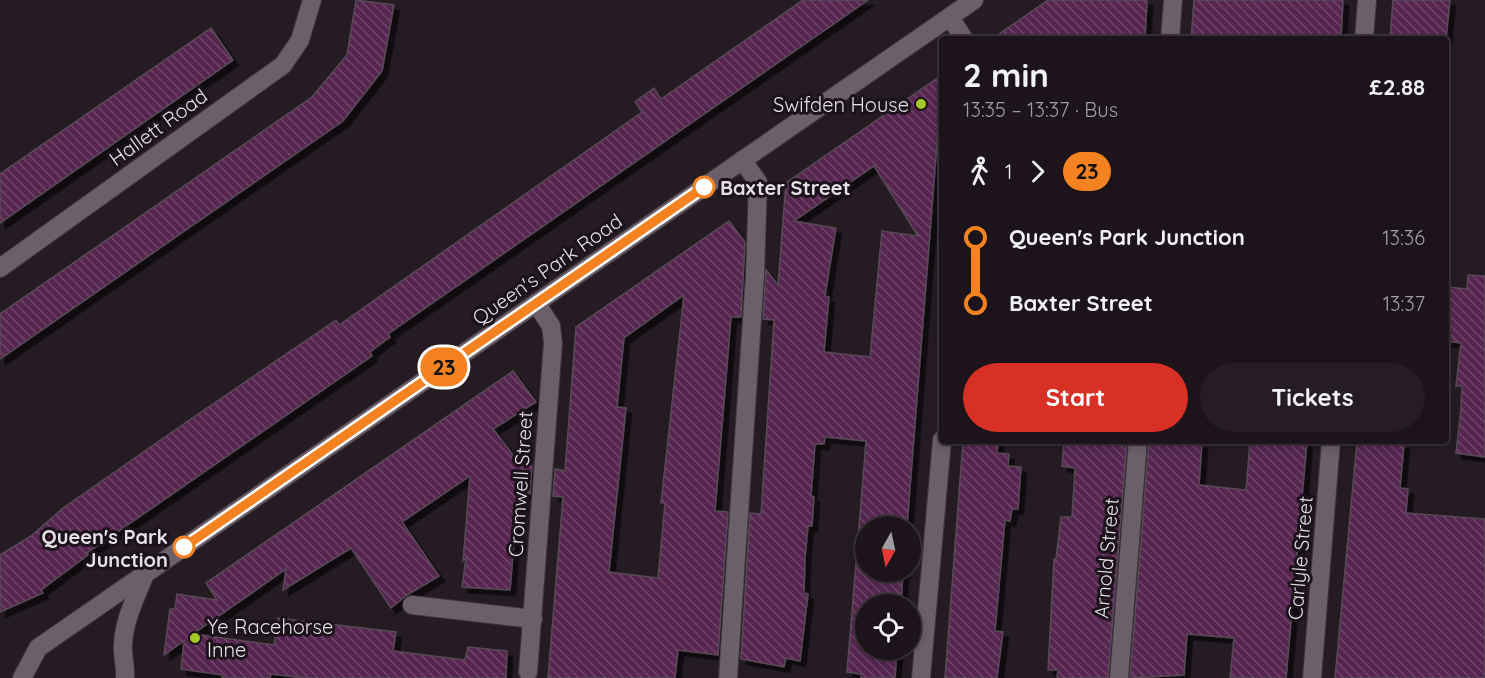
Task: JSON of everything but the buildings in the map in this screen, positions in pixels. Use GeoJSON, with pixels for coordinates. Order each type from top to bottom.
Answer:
{"type":"FeatureCollection","features":[{"type":"Feature","properties":{"kind":"street","name":"Hallett Road"},"geometry":{"type":"LineString","coordinates":[[0,268],[284,65],[300,40],[312,0]]}},
{"type":"Feature","properties":{"kind":"street","name":"Queen's Park Road"},"geometry":{"type":"LineString","coordinates":[[22,678],[38,648],[974,0]]}},
{"type":"Feature","properties":{"kind":"street"},"geometry":{"type":"LineString","coordinates":[[1170,36],[1173,0]]}},
{"type":"Feature","properties":{"kind":"street"},"geometry":{"type":"LineString","coordinates":[[1364,36],[1367,0]]}},
{"type":"Feature","properties":{"kind":"street"},"geometry":{"type":"LineString","coordinates":[[950,17],[962,36]]}},
{"type":"Feature","properties":{"kind":"street"},"geometry":{"type":"LineString","coordinates":[[728,678],[758,182],[742,160]]}},
{"type":"Feature","properties":{"kind":"street","name":"Cromwell Street"},"geometry":{"type":"LineString","coordinates":[[528,672],[553,343],[551,326],[536,303]]}},
{"type":"Feature","properties":{"kind":"street"},"geometry":{"type":"LineString","coordinates":[[921,678],[942,444]]}},
{"type":"Feature","properties":{"kind":"street","name":"Arnold Street"},"geometry":{"type":"LineString","coordinates":[[1119,678],[1138,444]]}},
{"type":"Feature","properties":{"kind":"street","name":"Carlyle Street"},"geometry":{"type":"LineString","coordinates":[[1312,678],[1331,444]]}},
{"type":"Feature","properties":{"kind":"street"},"geometry":{"type":"LineString","coordinates":[[125,678],[126,665],[123,646],[126,622],[145,574]]}},
{"type":"Feature","properties":{"kind":"street"},"geometry":{"type":"LineString","coordinates":[[412,605],[533,619]]}},
{"type":"Feature","properties":{"kind":"bus line","name":"23"},"geometry":{"type":"LineString","coordinates":[[184,547],[704,187]]}},
{"type":"Feature","properties":{"kind":"place","name":"Swifden House"},"geometry":{"type":"Point","coordinates":[921,104]}},
{"type":"Feature","properties":{"kind":"place","name":"Baxter Street"},"geometry":{"type":"Point","coordinates":[704,187]}},
{"type":"Feature","properties":{"kind":"place","name":"Queen's Park Junction"},"geometry":{"type":"Point","coordinates":[184,547]}},
{"type":"Feature","properties":{"kind":"place","name":"Ye Racehorse Inne"},"geometry":{"type":"Point","coordinates":[195,638]}}]}
